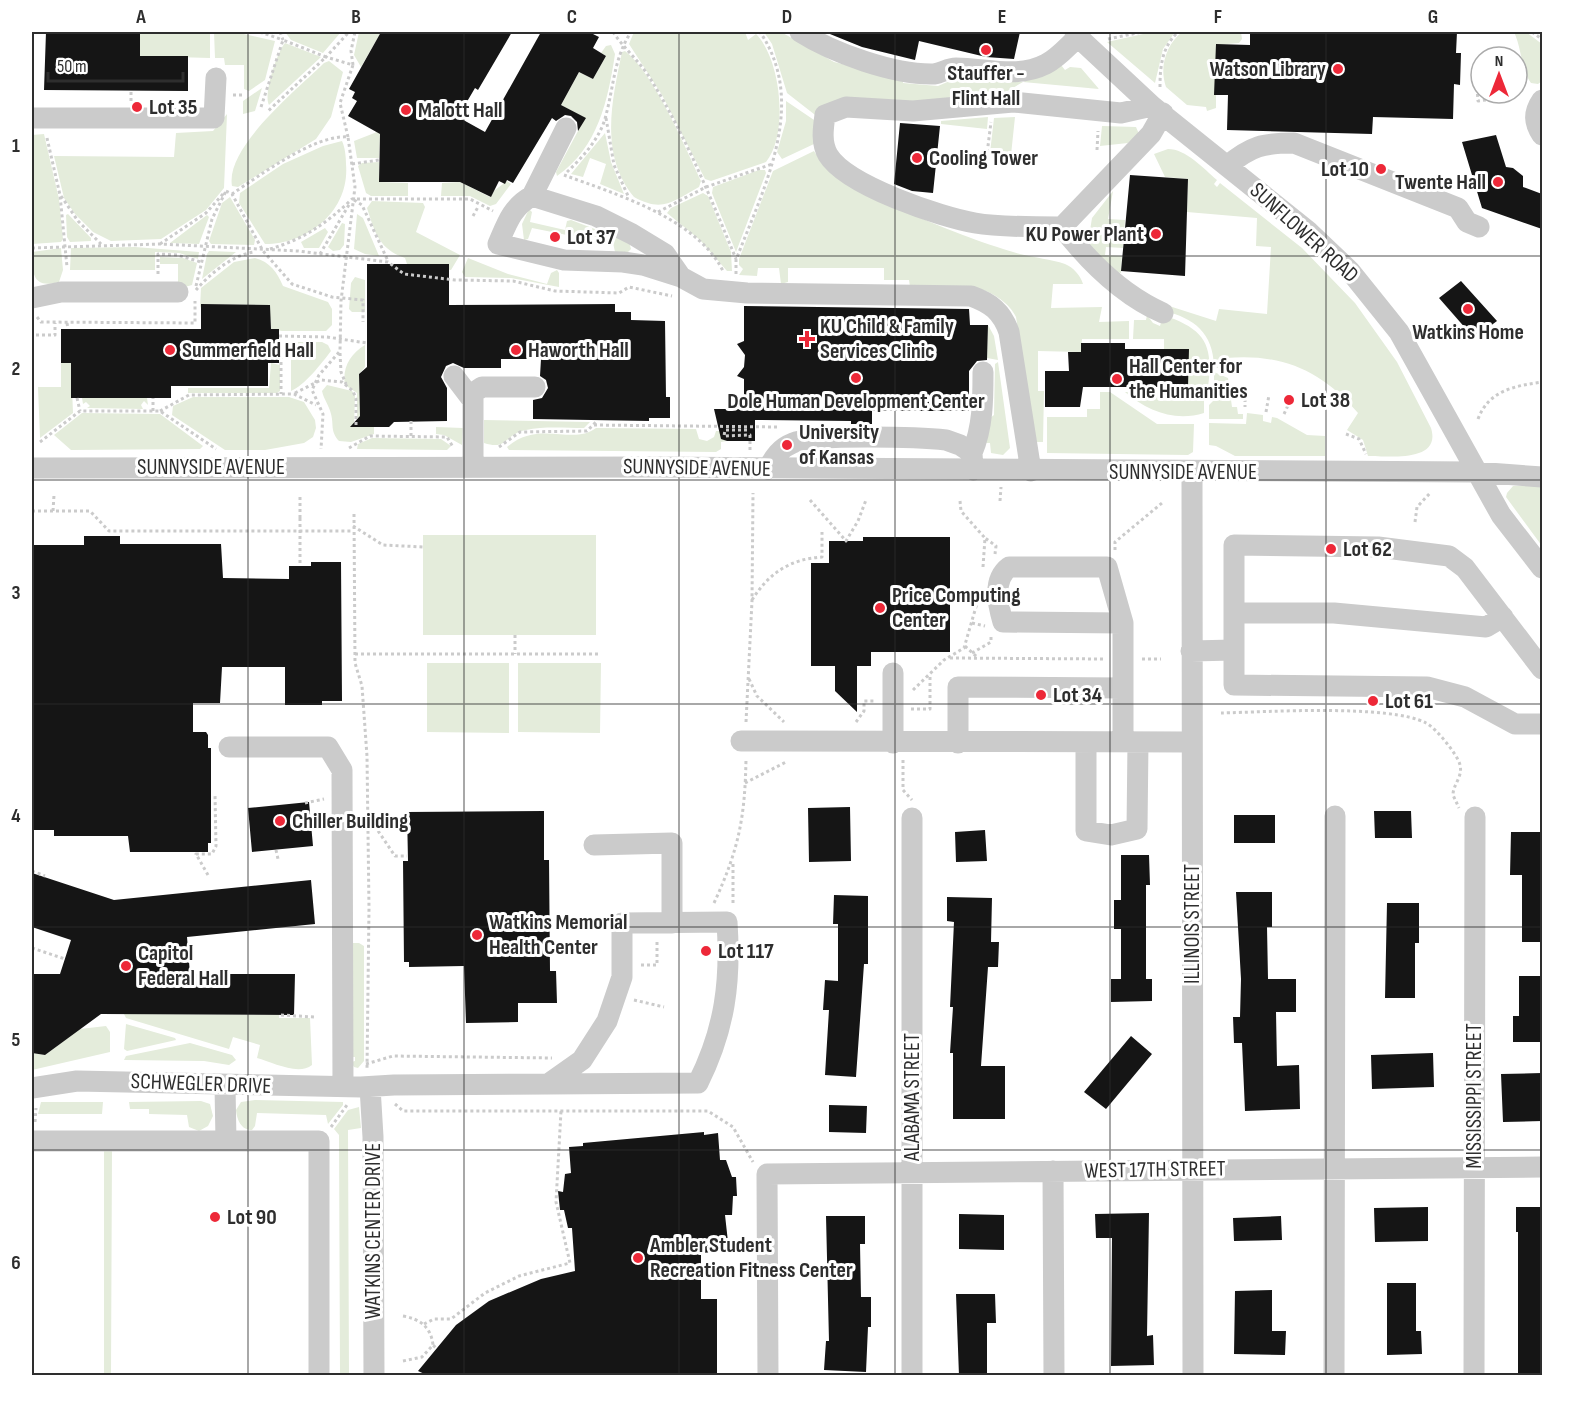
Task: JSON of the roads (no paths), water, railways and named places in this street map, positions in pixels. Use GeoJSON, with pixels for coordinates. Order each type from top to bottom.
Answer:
{"type":"FeatureCollection","features":[{"type":"Feature","properties":{"kind":"street"},"geometry":{"type":"LineString","coordinates":[[800,32],[832,49],[861,58],[906,71],[936,74],[953,68],[1018,73],[1046,64],[1076,34]]}},
{"type":"Feature","properties":{"kind":"street","name":"SUNFLOWER ROAD"},"geometry":{"type":"LineString","coordinates":[[1076,34],[1159,103],[1227,166],[1309,232],[1350,271],[1399,332],[1501,515],[1542,568]]}},
{"type":"Feature","properties":{"kind":"street"},"geometry":{"type":"LineString","coordinates":[[32,118],[214,118],[216,78]]}},
{"type":"Feature","properties":{"kind":"street"},"geometry":{"type":"LineString","coordinates":[[1542,100],[1535,113],[1535,120],[1542,135]]}},
{"type":"Feature","properties":{"kind":"street"},"geometry":{"type":"LineString","coordinates":[[1062,227],[1151,134],[1159,103],[1121,113],[1013,102],[913,111],[846,107],[825,115],[822,136],[828,155],[839,167],[881,192],[924,211],[977,224],[1062,227],[1103,273],[1143,303],[1163,313]]}},
{"type":"Feature","properties":{"kind":"street"},"geometry":{"type":"LineString","coordinates":[[566,128],[532,196],[520,202],[512,212],[498,244],[564,260],[643,265],[677,287],[747,293],[971,296],[986,301],[999,312],[1009,332],[1031,471]]}},
{"type":"Feature","properties":{"kind":"street"},"geometry":{"type":"LineString","coordinates":[[1227,166],[1246,149],[1269,143],[1294,143],[1458,208],[1467,222],[1479,227]]}},
{"type":"Feature","properties":{"kind":"street"},"geometry":{"type":"LineString","coordinates":[[532,196],[596,216],[665,254],[677,287]]}},
{"type":"Feature","properties":{"kind":"street"},"geometry":{"type":"LineString","coordinates":[[34,307],[61,292],[186,291]]}},
{"type":"Feature","properties":{"kind":"street"},"geometry":{"type":"LineString","coordinates":[[973,462],[983,412],[983,372]]}},
{"type":"Feature","properties":{"kind":"street"},"geometry":{"type":"LineString","coordinates":[[454,376],[473,401]]}},
{"type":"Feature","properties":{"kind":"street"},"geometry":{"type":"LineString","coordinates":[[473,467],[473,393],[482,387],[535,387]]}},
{"type":"Feature","properties":{"kind":"street"},"geometry":{"type":"LineString","coordinates":[[768,469],[780,450],[806,439],[937,439],[960,445],[973,462]]}},
{"type":"Feature","properties":{"kind":"street","name":"SUNNYSIDE AVENUE"},"geometry":{"type":"LineString","coordinates":[[32,468],[768,469],[973,462],[1031,471],[1475,472],[1542,477]]}},
{"type":"Feature","properties":{"kind":"street","name":"ILLINOIS STREET"},"geometry":{"type":"LineString","coordinates":[[1192,472],[1193,1376]]}},
{"type":"Feature","properties":{"kind":"street"},"geometry":{"type":"LineString","coordinates":[[1540,659],[1503,617],[1465,568],[1449,556],[1349,546],[1234,545],[1234,685],[1427,687],[1465,697],[1515,724],[1542,724]]}},
{"type":"Feature","properties":{"kind":"street"},"geometry":{"type":"LineString","coordinates":[[1086,742],[1086,831],[1110,835],[1137,829],[1124,688],[1123,622],[1107,567],[1009,567],[999,581],[998,607],[1003,622],[1123,622]]}},
{"type":"Feature","properties":{"kind":"street"},"geometry":{"type":"LineString","coordinates":[[1234,613],[1346,614],[1486,627],[1503,617]]}},
{"type":"Feature","properties":{"kind":"street"},"geometry":{"type":"LineString","coordinates":[[1191,651],[1234,650]]}},
{"type":"Feature","properties":{"kind":"street"},"geometry":{"type":"LineString","coordinates":[[893,673],[898,743]]}},
{"type":"Feature","properties":{"kind":"street"},"geometry":{"type":"LineString","coordinates":[[958,743],[958,687],[1124,688]]}},
{"type":"Feature","properties":{"kind":"street"},"geometry":{"type":"LineString","coordinates":[[743,741],[1191,742]]}},
{"type":"Feature","properties":{"kind":"street"},"geometry":{"type":"LineString","coordinates":[[229,747],[328,747],[342,770],[343,1087]]}},
{"type":"Feature","properties":{"kind":"street","name":"MISSISSIPPI STREET"},"geometry":{"type":"LineString","coordinates":[[1467,815],[1474,1167],[1474,1376]]}},
{"type":"Feature","properties":{"kind":"street"},"geometry":{"type":"LineString","coordinates":[[1334,1376],[1335,816]]}},
{"type":"Feature","properties":{"kind":"street","name":"ALABAMA STREET"},"geometry":{"type":"LineString","coordinates":[[912,818],[912,1376]]}},
{"type":"Feature","properties":{"kind":"street"},"geometry":{"type":"LineString","coordinates":[[548,1084],[584,1058],[607,1022],[622,978],[622,923],[672,923],[672,843],[594,845]]}},
{"type":"Feature","properties":{"kind":"street","name":"SCHWEGLER DRIVE"},"geometry":{"type":"LineString","coordinates":[[34,1094],[77,1082],[202,1082],[225,1086],[370,1088],[394,1085],[698,1083],[725,1012],[730,964],[728,922],[672,923]]}},
{"type":"Feature","properties":{"kind":"street"},"geometry":{"type":"LineString","coordinates":[[225,1086],[226,1140]]}},
{"type":"Feature","properties":{"kind":"street","name":"WATKINS CENTER DRIVE"},"geometry":{"type":"LineString","coordinates":[[370,1088],[373,1137],[374,1376]]}},
{"type":"Feature","properties":{"kind":"street"},"geometry":{"type":"LineString","coordinates":[[32,1141],[319,1140],[319,1376]]}},
{"type":"Feature","properties":{"kind":"street","name":"WEST 17TH STREET"},"geometry":{"type":"LineString","coordinates":[[768,1376],[767,1174],[1542,1167]]}},
{"type":"Feature","properties":{"kind":"street"},"geometry":{"type":"LineString","coordinates":[[1053,1171],[1054,1376]]}},
{"type":"Feature","properties":{"kind":"place","name":"Stauffer - Flint Hall"},"geometry":{"type":"Point","coordinates":[986,50]}},
{"type":"Feature","properties":{"kind":"place","name":"Watson Library"},"geometry":{"type":"Point","coordinates":[1338,69]}},
{"type":"Feature","properties":{"kind":"place","name":"Lot 35"},"geometry":{"type":"Point","coordinates":[137,107]}},
{"type":"Feature","properties":{"kind":"place","name":"Malott Hall"},"geometry":{"type":"Point","coordinates":[406,110]}},
{"type":"Feature","properties":{"kind":"place","name":"Cooling Tower"},"geometry":{"type":"Point","coordinates":[917,158]}},
{"type":"Feature","properties":{"kind":"place","name":"Lot 10"},"geometry":{"type":"Point","coordinates":[1381,169]}},
{"type":"Feature","properties":{"kind":"place","name":"Twente Hall"},"geometry":{"type":"Point","coordinates":[1498,182]}},
{"type":"Feature","properties":{"kind":"place","name":"KU Power Plant"},"geometry":{"type":"Point","coordinates":[1156,234]}},
{"type":"Feature","properties":{"kind":"place","name":"Lot 37"},"geometry":{"type":"Point","coordinates":[555,237]}},
{"type":"Feature","properties":{"kind":"place","name":"Watkins Home"},"geometry":{"type":"Point","coordinates":[1468,309]}},
{"type":"Feature","properties":{"kind":"place","name":"KU Child & Family Services Clinic"},"geometry":{"type":"Point","coordinates":[807,339]}},
{"type":"Feature","properties":{"kind":"place","name":"Summerfield Hall"},"geometry":{"type":"Point","coordinates":[170,350]}},
{"type":"Feature","properties":{"kind":"place","name":"Haworth Hall"},"geometry":{"type":"Point","coordinates":[516,350]}},
{"type":"Feature","properties":{"kind":"place","name":"Dole Human Development Center"},"geometry":{"type":"Point","coordinates":[856,378]}},
{"type":"Feature","properties":{"kind":"place","name":"Hall Center for the Humanities"},"geometry":{"type":"Point","coordinates":[1117,379]}},
{"type":"Feature","properties":{"kind":"place","name":"Lot 38"},"geometry":{"type":"Point","coordinates":[1289,400]}},
{"type":"Feature","properties":{"kind":"place","name":"University of Kansas"},"geometry":{"type":"Point","coordinates":[787,445]}},
{"type":"Feature","properties":{"kind":"place","name":"Lot 62"},"geometry":{"type":"Point","coordinates":[1331,549]}},
{"type":"Feature","properties":{"kind":"place","name":"Price Computing Center"},"geometry":{"type":"Point","coordinates":[880,608]}},
{"type":"Feature","properties":{"kind":"place","name":"Lot 34"},"geometry":{"type":"Point","coordinates":[1041,695]}},
{"type":"Feature","properties":{"kind":"place","name":"Lot 61"},"geometry":{"type":"Point","coordinates":[1373,701]}},
{"type":"Feature","properties":{"kind":"place","name":"Chiller Building"},"geometry":{"type":"Point","coordinates":[280,821]}},
{"type":"Feature","properties":{"kind":"place","name":"Watkins Memorial Health Center"},"geometry":{"type":"Point","coordinates":[477,935]}},
{"type":"Feature","properties":{"kind":"place","name":"Lot 117"},"geometry":{"type":"Point","coordinates":[706,951]}},
{"type":"Feature","properties":{"kind":"place","name":"Capitol Federal Hall"},"geometry":{"type":"Point","coordinates":[126,966]}},
{"type":"Feature","properties":{"kind":"place","name":"Lot 90"},"geometry":{"type":"Point","coordinates":[215,1217]}},
{"type":"Feature","properties":{"kind":"place","name":"Ambler Student Recreation Fitness Center"},"geometry":{"type":"Point","coordinates":[638,1258]}}]}
